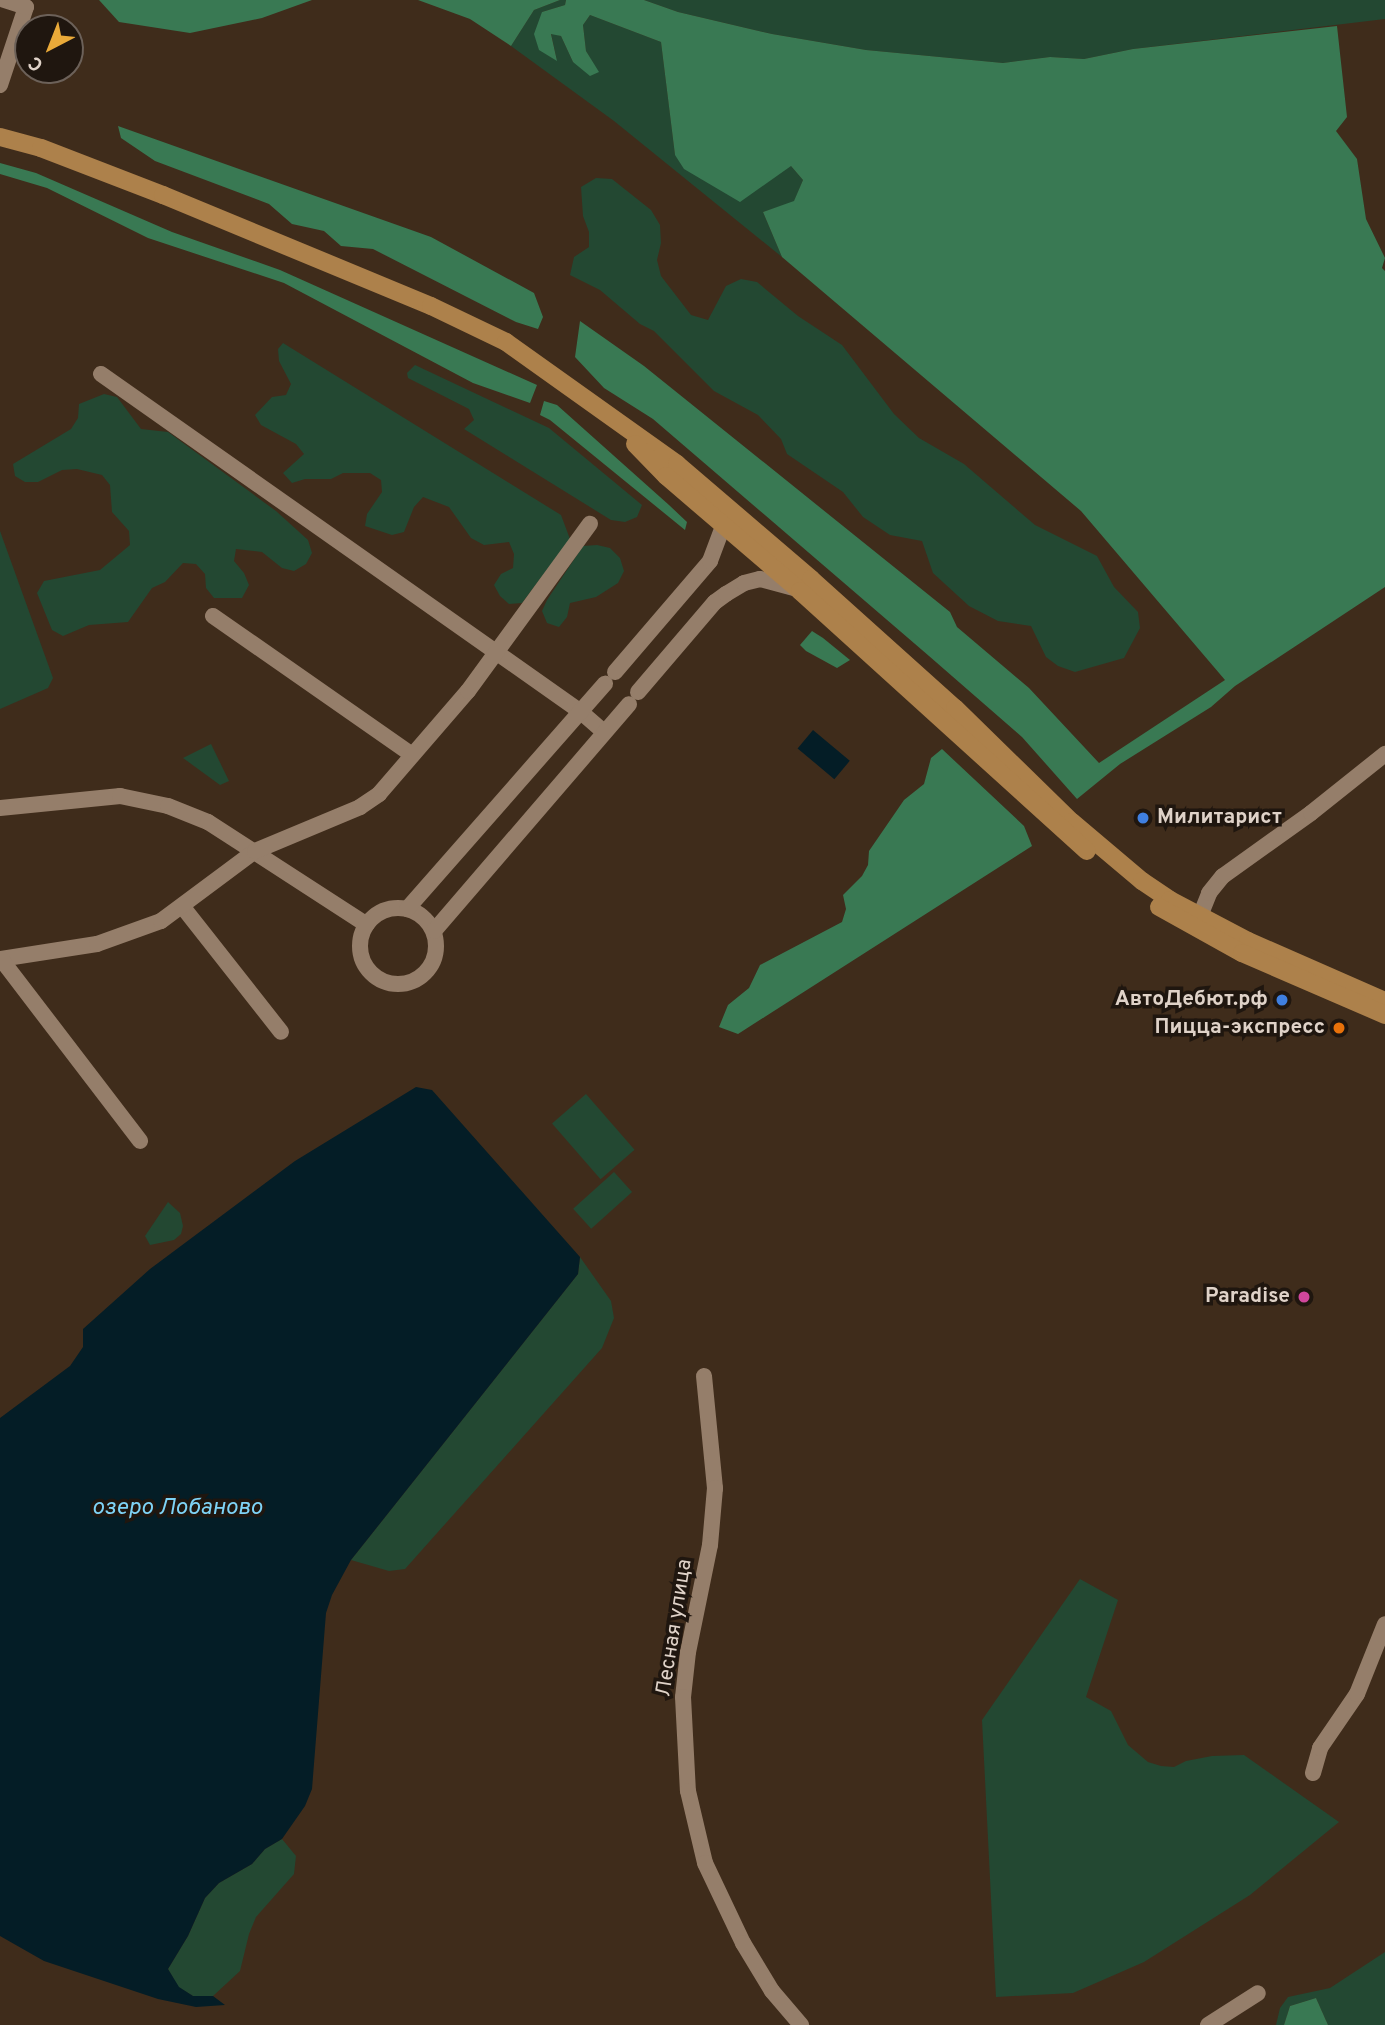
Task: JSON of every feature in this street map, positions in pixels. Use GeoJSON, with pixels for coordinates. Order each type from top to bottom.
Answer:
{"type":"FeatureCollection","features":[{"type":"Feature","properties":{"kind":"main road"},"geometry":{"type":"LineString","coordinates":[[0,137],[41,148],[163,195],[453,316],[534,360],[600,409],[666,476],[726,516],[955,708],[1109,855],[1142,881],[1197,922],[1385,1001]]}},
{"type":"Feature","properties":{"kind":"main road"},"geometry":{"type":"LineString","coordinates":[[726,516],[800,591],[1064,832],[1136,890],[1197,922],[1266,964],[1385,1015]]}},
{"type":"Feature","properties":{"kind":"street"},"geometry":{"type":"LineString","coordinates":[[0,85],[26,7],[4,0]]}},
{"type":"Feature","properties":{"kind":"street"},"geometry":{"type":"LineString","coordinates":[[101,373],[581,712],[604,732]]}},
{"type":"Feature","properties":{"kind":"street"},"geometry":{"type":"LineString","coordinates":[[407,909],[710,561],[726,516]]}},
{"type":"Feature","properties":{"kind":"street"},"geometry":{"type":"LineString","coordinates":[[140,1141],[1,959],[97,944],[126,936],[161,921],[255,851],[360,807],[379,794],[468,691],[590,524]]}},
{"type":"Feature","properties":{"kind":"street"},"geometry":{"type":"LineString","coordinates":[[434,932],[715,602],[744,583],[760,579],[800,591]]}},
{"type":"Feature","properties":{"kind":"street"},"geometry":{"type":"LineString","coordinates":[[213,616],[412,755]]}},
{"type":"Feature","properties":{"kind":"street"},"geometry":{"type":"LineString","coordinates":[[1197,922],[1209,893],[1223,876],[1311,813],[1385,754]]}},
{"type":"Feature","properties":{"kind":"street"},"geometry":{"type":"LineString","coordinates":[[0,808],[120,796],[168,806],[255,851],[367,925]]}},
{"type":"Feature","properties":{"kind":"street"},"geometry":{"type":"LineString","coordinates":[[182,906],[281,1032]]}},
{"type":"Feature","properties":{"kind":"street"},"geometry":{"type":"LineString","coordinates":[[407,909],[423,917],[434,932],[436,954],[429,969],[408,983],[389,983],[373,974],[363,959],[360,942],[367,925],[380,912],[407,909]]}},
{"type":"Feature","properties":{"kind":"street","name":"Лесная улица"},"geometry":{"type":"LineString","coordinates":[[704,1376],[712,1429],[715,1488],[710,1545],[688,1652],[683,1697],[688,1791],[705,1863],[743,1943],[772,1990],[801,2025]]}},
{"type":"Feature","properties":{"kind":"street"},"geometry":{"type":"LineString","coordinates":[[1313,1773],[1320,1748],[1357,1694],[1385,1624]]}},
{"type":"Feature","properties":{"kind":"street"},"geometry":{"type":"LineString","coordinates":[[1208,2025],[1258,1993]]}},
{"type":"Feature","properties":{"kind":"green space"},"geometry":{"type":"Polygon","coordinates":[[[99,0],[312,0],[262,18],[190,33],[119,22],[99,0]]]}},
{"type":"Feature","properties":{"kind":"green space"},"geometry":{"type":"Polygon","coordinates":[[[418,0],[560,0],[534,10],[511,46],[470,19],[418,0]]]}},
{"type":"Feature","properties":{"kind":"green space"},"geometry":{"type":"Polygon","coordinates":[[[566,0],[565,5],[542,12],[557,61],[551,33],[561,36],[573,62],[598,72],[586,51],[583,25],[590,15],[661,42],[675,155],[791,166],[803,180],[794,202],[763,212],[782,257],[614,121],[511,46],[534,10],[566,0]]]}},
{"type":"Feature","properties":{"kind":"green space"},"geometry":{"type":"Polygon","coordinates":[[[566,0],[644,0],[678,12],[772,34],[866,50],[1003,63],[1050,57],[1084,59],[1133,49],[1337,26],[1347,117],[1336,131],[1357,159],[1366,219],[1385,258],[1382,268],[1385,271],[1385,587],[1235,686],[1211,707],[1120,764],[1077,799],[1022,737],[929,656],[653,419],[604,388],[575,357],[580,321],[644,366],[950,612],[957,627],[1029,688],[1099,763],[1225,680],[1081,511],[782,257],[763,212],[794,201],[803,180],[791,166],[740,202],[684,169],[675,155],[661,42],[590,15],[583,25],[586,51],[599,72],[590,76],[573,62],[561,36],[551,34],[557,61],[539,50],[534,34],[542,12],[565,5],[566,0]]]}},
{"type":"Feature","properties":{"kind":"green space"},"geometry":{"type":"Polygon","coordinates":[[[644,0],[1385,0],[1385,19],[1133,49],[1084,59],[1050,57],[1003,63],[866,50],[772,34],[678,12],[644,0]]]}},
{"type":"Feature","properties":{"kind":"green space"},"geometry":{"type":"Polygon","coordinates":[[[118,126],[431,237],[534,293],[543,317],[538,329],[516,322],[373,249],[341,246],[324,231],[292,224],[269,204],[155,161],[121,138],[118,126]]]}},
{"type":"Feature","properties":{"kind":"green space"},"geometry":{"type":"Polygon","coordinates":[[[0,163],[36,173],[172,232],[280,270],[537,385],[530,403],[473,383],[284,283],[148,238],[47,188],[0,174],[0,163]]]}},
{"type":"Feature","properties":{"kind":"green space"},"geometry":{"type":"Polygon","coordinates":[[[596,178],[612,179],[651,210],[660,225],[661,243],[657,260],[661,276],[691,315],[708,320],[726,286],[741,279],[757,282],[798,316],[842,345],[894,414],[919,438],[964,464],[1035,525],[1097,556],[1114,587],[1138,612],[1140,628],[1124,658],[1075,672],[1058,666],[1046,657],[1031,626],[998,621],[969,606],[933,573],[922,541],[890,535],[863,517],[843,492],[787,454],[781,439],[758,415],[714,391],[654,331],[640,324],[600,290],[570,275],[574,257],[589,247],[581,187],[596,178]]]}},
{"type":"Feature","properties":{"kind":"green space"},"geometry":{"type":"Polygon","coordinates":[[[283,343],[561,515],[570,539],[522,603],[509,604],[500,596],[494,585],[501,574],[513,568],[514,554],[509,542],[484,545],[471,538],[449,507],[423,497],[414,507],[404,532],[392,535],[365,526],[367,514],[382,492],[381,480],[370,473],[343,473],[331,479],[305,479],[292,483],[283,473],[304,454],[296,444],[261,425],[255,415],[272,397],[286,395],[291,384],[279,361],[278,349],[283,343]]]}},
{"type":"Feature","properties":{"kind":"green space"},"geometry":{"type":"Polygon","coordinates":[[[415,365],[549,428],[642,505],[637,517],[625,522],[611,520],[464,429],[474,420],[469,409],[408,378],[407,373],[415,365]]]}},
{"type":"Feature","properties":{"kind":"green space"},"geometry":{"type":"Polygon","coordinates":[[[104,394],[117,397],[141,429],[168,432],[276,511],[308,540],[312,553],[306,564],[294,571],[282,568],[262,552],[236,549],[234,561],[244,573],[249,585],[242,598],[214,598],[206,588],[205,574],[196,564],[183,563],[165,582],[152,588],[128,622],[89,625],[63,636],[52,630],[37,593],[44,581],[100,570],[130,545],[129,531],[112,512],[110,485],[102,475],[77,469],[62,470],[38,482],[25,482],[15,476],[13,464],[71,429],[78,418],[79,404],[104,394]]]}},
{"type":"Feature","properties":{"kind":"green space"},"geometry":{"type":"Polygon","coordinates":[[[544,401],[557,405],[669,505],[687,522],[685,530],[550,420],[540,415],[544,401]]]}},
{"type":"Feature","properties":{"kind":"green space"},"geometry":{"type":"Polygon","coordinates":[[[0,531],[53,678],[48,688],[0,709],[0,531]]]}},
{"type":"Feature","properties":{"kind":"green space"},"geometry":{"type":"Polygon","coordinates":[[[583,546],[610,548],[620,558],[624,571],[618,583],[596,597],[570,603],[567,617],[559,627],[547,623],[542,611],[547,600],[583,546]]]}},
{"type":"Feature","properties":{"kind":"green space"},"geometry":{"type":"Polygon","coordinates":[[[812,631],[850,660],[837,668],[806,651],[800,645],[812,631]]]}},
{"type":"Feature","properties":{"kind":"green space"},"geometry":{"type":"Polygon","coordinates":[[[211,744],[229,781],[220,785],[183,758],[211,744]]]}},
{"type":"Feature","properties":{"kind":"green space"},"geometry":{"type":"Polygon","coordinates":[[[942,749],[1024,826],[1032,846],[738,1034],[719,1027],[728,1005],[749,988],[760,965],[842,922],[846,909],[843,895],[862,876],[868,865],[869,851],[904,800],[924,784],[931,758],[942,749]]]}},
{"type":"Feature","properties":{"kind":"green space"},"geometry":{"type":"Polygon","coordinates":[[[586,1094],[635,1150],[601,1179],[552,1124],[586,1094]]]}},
{"type":"Feature","properties":{"kind":"green space"},"geometry":{"type":"Polygon","coordinates":[[[614,1172],[632,1192],[591,1229],[573,1209],[614,1172]]]}},
{"type":"Feature","properties":{"kind":"green space"},"geometry":{"type":"Polygon","coordinates":[[[168,1202],[180,1213],[183,1226],[181,1234],[174,1240],[150,1245],[145,1236],[168,1202]]]}},
{"type":"Feature","properties":{"kind":"green space"},"geometry":{"type":"Polygon","coordinates":[[[580,1257],[611,1301],[614,1318],[602,1348],[405,1569],[389,1571],[351,1560],[578,1274],[580,1257]]]}},
{"type":"Feature","properties":{"kind":"green space"},"geometry":{"type":"Polygon","coordinates":[[[1080,1579],[1118,1600],[1086,1697],[1111,1711],[1128,1745],[1148,1762],[1161,1766],[1174,1767],[1186,1761],[1212,1756],[1244,1755],[1339,1822],[1250,1895],[1144,1962],[1073,1993],[996,1997],[982,1720],[1080,1579]]]}},
{"type":"Feature","properties":{"kind":"green space"},"geometry":{"type":"Polygon","coordinates":[[[282,1839],[296,1856],[294,1874],[256,1917],[240,1971],[213,1996],[193,1996],[178,1987],[168,1969],[188,1936],[205,1898],[219,1883],[252,1864],[265,1849],[282,1839]]]}},
{"type":"Feature","properties":{"kind":"green space"},"geometry":{"type":"Polygon","coordinates":[[[1385,1952],[1385,2025],[1328,2025],[1316,1998],[1290,2006],[1284,2025],[1276,2025],[1280,2008],[1288,1997],[1330,1988],[1385,1952]]]}},
{"type":"Feature","properties":{"kind":"green space"},"geometry":{"type":"Polygon","coordinates":[[[1316,1998],[1328,2025],[1284,2025],[1290,2006],[1316,1998]]]}},
{"type":"Feature","properties":{"kind":"water"},"geometry":{"type":"Polygon","coordinates":[[[813,730],[850,761],[834,779],[798,748],[813,730]]]}},
{"type":"Feature","properties":{"kind":"water","name":"озеро Лобаново"},"geometry":{"type":"Polygon","coordinates":[[[416,1087],[432,1090],[580,1257],[578,1274],[351,1560],[332,1595],[326,1613],[312,1789],[305,1806],[282,1839],[265,1849],[252,1864],[219,1883],[205,1898],[188,1936],[168,1969],[179,1987],[193,1996],[213,1996],[225,2005],[196,2007],[158,1999],[44,1961],[0,1936],[0,1418],[70,1366],[83,1347],[83,1329],[150,1269],[295,1161],[416,1087]]]}},
{"type":"Feature","properties":{"kind":"place","name":"Милитарист"},"geometry":{"type":"Point","coordinates":[1143,818]}},
{"type":"Feature","properties":{"kind":"place","name":"АвтоДебют.рф"},"geometry":{"type":"Point","coordinates":[1282,1000]}},
{"type":"Feature","properties":{"kind":"place","name":"Пицца-экспресс"},"geometry":{"type":"Point","coordinates":[1339,1028]}},
{"type":"Feature","properties":{"kind":"place","name":"Paradise"},"geometry":{"type":"Point","coordinates":[1304,1297]}}]}
